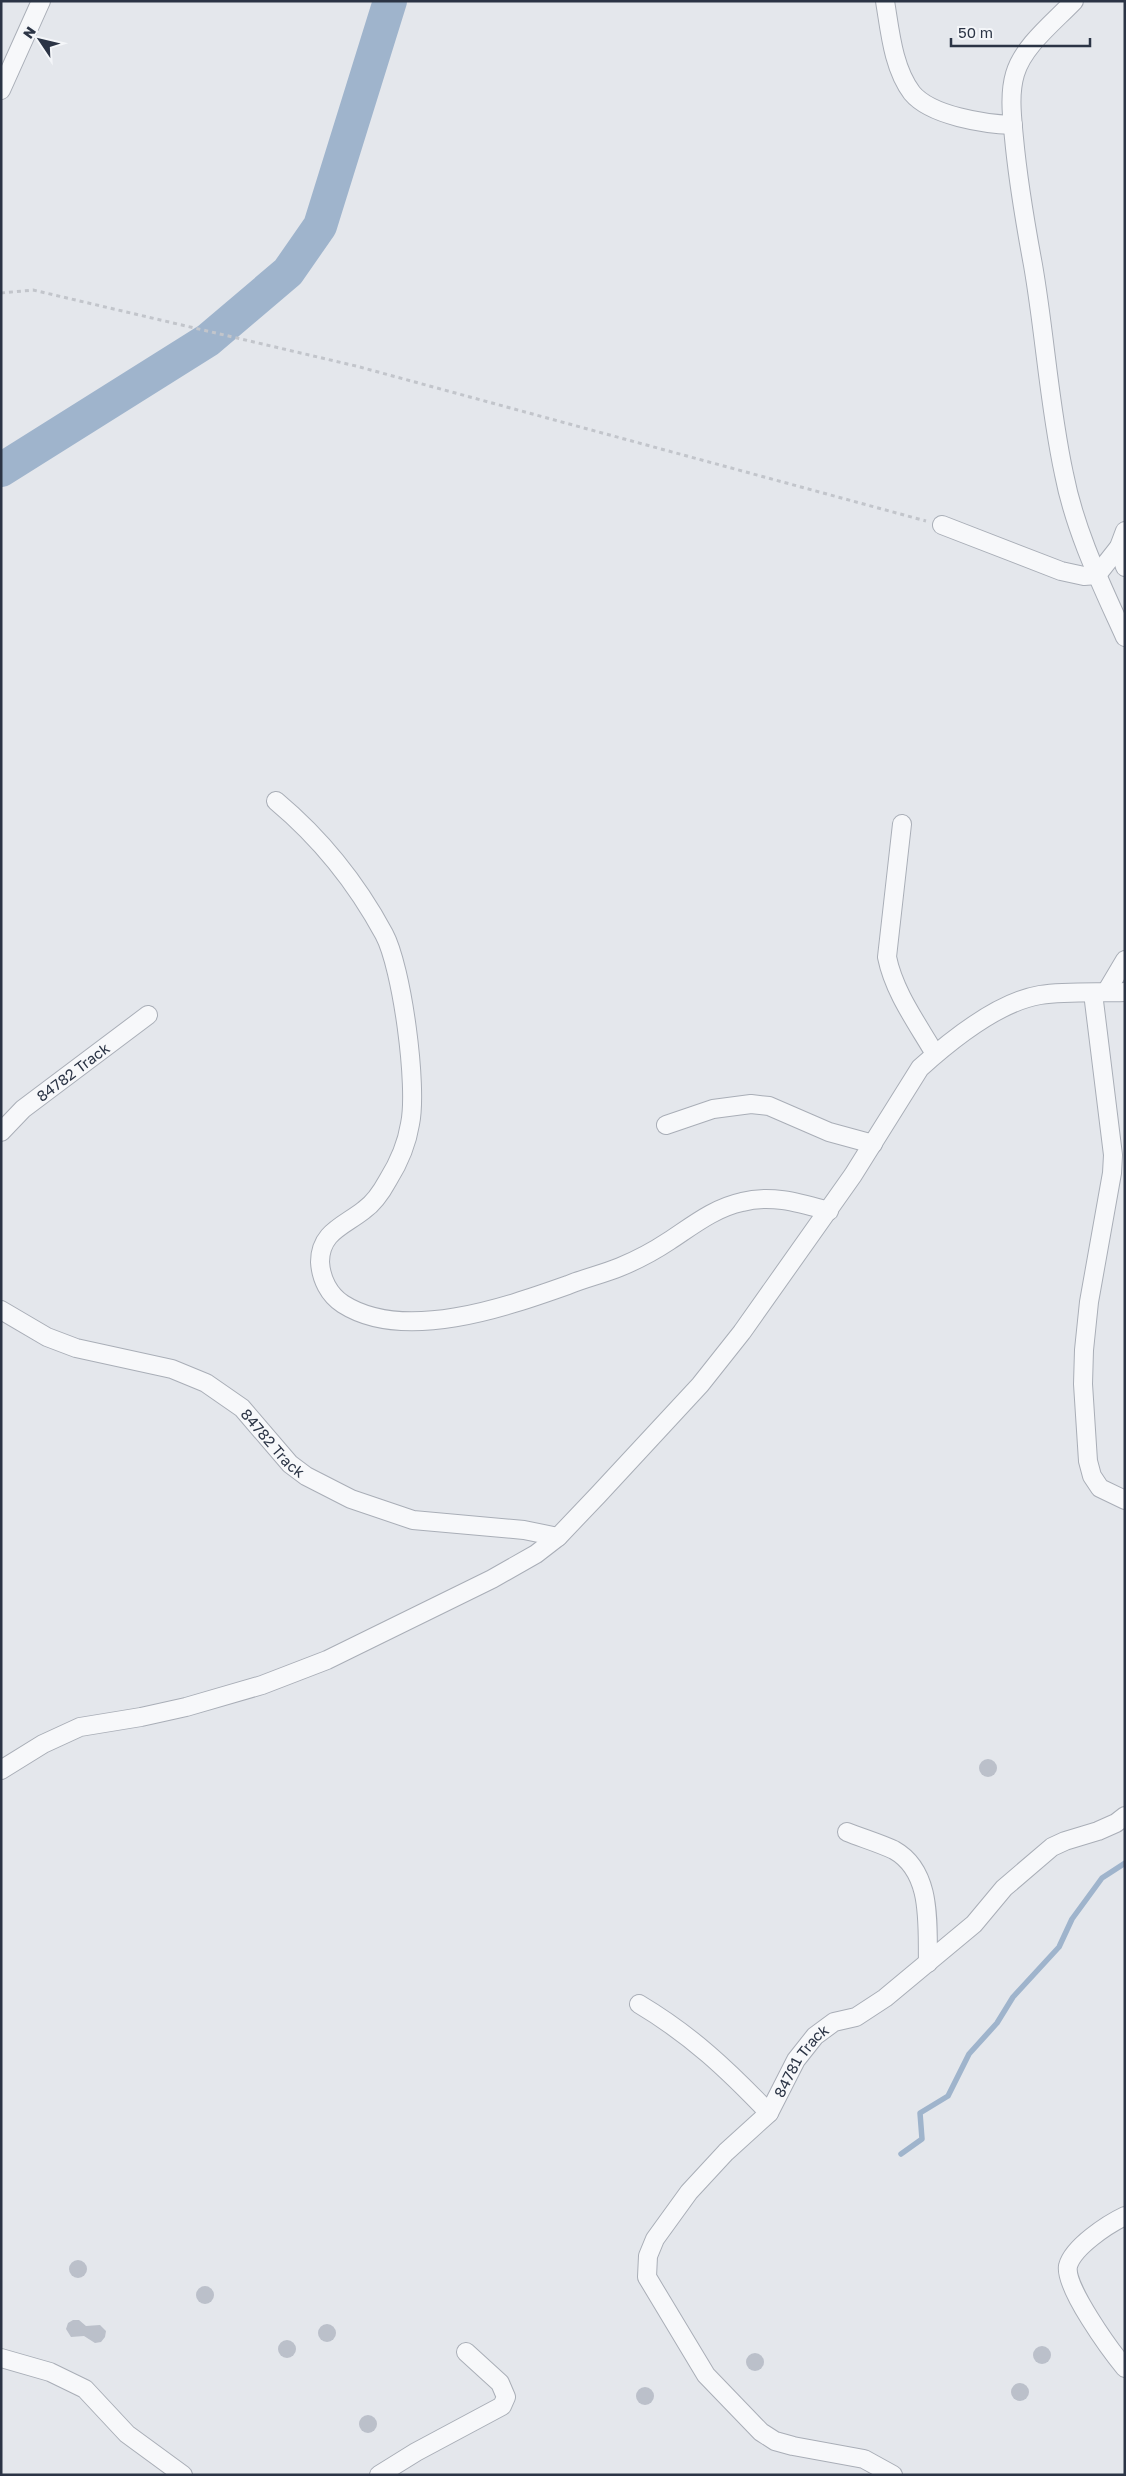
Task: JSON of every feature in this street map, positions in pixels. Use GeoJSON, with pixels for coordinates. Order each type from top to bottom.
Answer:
{"type":"FeatureCollection","features":[{"type":"Feature","properties":{"kind":"street"},"geometry":{"type":"LineString","coordinates":[[1,90],[41,1]]}},
{"type":"Feature","properties":{"kind":"street"},"geometry":{"type":"LineString","coordinates":[[885,1],[900,71],[914,94],[942,111],[964,119],[983,124],[1013,125]]}},
{"type":"Feature","properties":{"kind":"street"},"geometry":{"type":"LineString","coordinates":[[1074,1],[1035,42],[1015,72],[1011,89],[1013,125],[1018,181],[1039,302],[1051,402],[1064,476],[1076,519],[1097,575],[1125,637]]}},
{"type":"Feature","properties":{"kind":"street"},"geometry":{"type":"LineString","coordinates":[[942,525],[1061,572],[1084,576],[1097,575]]}},
{"type":"Feature","properties":{"kind":"street"},"geometry":{"type":"LineString","coordinates":[[1097,575],[1122,539]]}},
{"type":"Feature","properties":{"kind":"street"},"geometry":{"type":"LineString","coordinates":[[1122,539],[1125,567]]}},
{"type":"Feature","properties":{"kind":"street"},"geometry":{"type":"LineString","coordinates":[[276,801],[316,837],[349,881],[384,935],[396,967],[410,1062],[413,1101],[410,1124],[402,1153],[377,1196],[366,1209],[329,1234],[322,1247],[320,1261],[322,1274],[326,1286],[336,1299],[365,1316],[385,1320],[434,1320],[517,1303],[620,1267],[666,1243],[720,1209],[740,1202],[773,1198],[829,1211]]}},
{"type":"Feature","properties":{"kind":"street"},"geometry":{"type":"LineString","coordinates":[[902,824],[886,957],[890,974],[901,997],[935,1054]]}},
{"type":"Feature","properties":{"kind":"street"},"geometry":{"type":"LineString","coordinates":[[1125,960],[1100,993],[1113,1156],[1108,1195],[1088,1302],[1083,1384],[1088,1461],[1092,1476],[1100,1488],[1125,1500]]}},
{"type":"Feature","properties":{"kind":"street"},"geometry":{"type":"LineString","coordinates":[[1,1770],[42,1744],[80,1727],[186,1707],[262,1685],[327,1660],[516,1567],[558,1537],[700,1385],[742,1332],[829,1211],[916,1074],[935,1054],[994,1013],[1014,1003],[1041,995],[1125,992]]}},
{"type":"Feature","properties":{"kind":"street","name":"84782 Track"},"geometry":{"type":"LineString","coordinates":[[1,1132],[22,1109],[148,1015]]}},
{"type":"Feature","properties":{"kind":"street"},"geometry":{"type":"LineString","coordinates":[[666,1125],[712,1110],[751,1104],[769,1106],[829,1132],[873,1144]]}},
{"type":"Feature","properties":{"kind":"street","name":"84782 Track"},"geometry":{"type":"LineString","coordinates":[[1,1310],[48,1337],[76,1348],[172,1369],[206,1383],[242,1408],[290,1464],[306,1476],[350,1499],[413,1520],[524,1530],[558,1537]]}},
{"type":"Feature","properties":{"kind":"street","name":"84781 Track"},"geometry":{"type":"LineString","coordinates":[[893,2475],[864,2459],[793,2446],[775,2440],[761,2432],[706,2375],[676,2322],[647,2277],[648,2256],[655,2239],[708,2170],[769,2113],[796,2060],[814,2036],[834,2022],[846,2021],[867,2012],[974,1924],[1004,1888],[1052,1847],[1098,1831],[1116,1823],[1125,1816]]}},
{"type":"Feature","properties":{"kind":"street"},"geometry":{"type":"LineString","coordinates":[[847,1832],[894,1851],[912,1866],[924,1894],[928,1963]]}},
{"type":"Feature","properties":{"kind":"street"},"geometry":{"type":"LineString","coordinates":[[639,2004],[669,2022],[704,2048],[769,2113]]}},
{"type":"Feature","properties":{"kind":"street"},"geometry":{"type":"LineString","coordinates":[[1125,2216],[1112,2223],[1081,2247],[1070,2260],[1068,2268],[1072,2287],[1097,2330],[1125,2368]]}},
{"type":"Feature","properties":{"kind":"street"},"geometry":{"type":"LineString","coordinates":[[379,2475],[416,2452],[502,2406],[506,2402],[505,2391],[500,2383],[466,2352]]}},
{"type":"Feature","properties":{"kind":"street"},"geometry":{"type":"LineString","coordinates":[[1,2358],[50,2372],[85,2389],[127,2434],[183,2475]]}},
{"type":"Feature","properties":{"kind":"path"},"geometry":{"type":"LineString","coordinates":[[1,293],[32,290],[356,366],[942,525]]}},
{"type":"Feature","properties":{"kind":"building"},"geometry":{"type":"Polygon","coordinates":[[[984,1759],[992,1759],[997,1764],[995,1775],[984,1777],[979,1772],[979,1764],[984,1759]]]}},
{"type":"Feature","properties":{"kind":"building"},"geometry":{"type":"Polygon","coordinates":[[[74,2260],[82,2260],[87,2265],[85,2276],[74,2278],[69,2273],[69,2265],[74,2260]]]}},
{"type":"Feature","properties":{"kind":"building"},"geometry":{"type":"Polygon","coordinates":[[[201,2286],[209,2286],[214,2291],[212,2302],[201,2304],[196,2299],[196,2291],[201,2286]]]}},
{"type":"Feature","properties":{"kind":"building"},"geometry":{"type":"Polygon","coordinates":[[[73,2320],[79,2320],[86,2326],[100,2325],[106,2331],[105,2337],[101,2342],[95,2343],[84,2336],[71,2337],[66,2329],[68,2323],[73,2320]]]}},
{"type":"Feature","properties":{"kind":"building"},"geometry":{"type":"Polygon","coordinates":[[[323,2324],[331,2324],[336,2329],[334,2340],[323,2342],[318,2337],[318,2329],[323,2324]]]}},
{"type":"Feature","properties":{"kind":"building"},"geometry":{"type":"Polygon","coordinates":[[[283,2340],[291,2340],[296,2345],[294,2356],[283,2358],[278,2353],[278,2345],[283,2340]]]}},
{"type":"Feature","properties":{"kind":"building"},"geometry":{"type":"Polygon","coordinates":[[[1038,2346],[1046,2346],[1051,2351],[1049,2362],[1038,2364],[1033,2359],[1033,2351],[1038,2346]]]}},
{"type":"Feature","properties":{"kind":"building"},"geometry":{"type":"Polygon","coordinates":[[[751,2353],[759,2353],[764,2358],[762,2369],[751,2371],[746,2366],[746,2358],[751,2353]]]}},
{"type":"Feature","properties":{"kind":"building"},"geometry":{"type":"Polygon","coordinates":[[[1016,2383],[1024,2383],[1029,2388],[1027,2399],[1016,2401],[1011,2396],[1011,2388],[1016,2383]]]}},
{"type":"Feature","properties":{"kind":"building"},"geometry":{"type":"Polygon","coordinates":[[[641,2387],[649,2387],[654,2392],[652,2403],[641,2405],[636,2400],[636,2392],[641,2387]]]}},
{"type":"Feature","properties":{"kind":"building"},"geometry":{"type":"Polygon","coordinates":[[[364,2415],[372,2415],[377,2420],[375,2431],[364,2433],[359,2428],[359,2420],[364,2415]]]}},
{"type":"Feature","properties":{"kind":"waterway"},"geometry":{"type":"LineString","coordinates":[[1,470],[208,340],[288,272],[320,226],[390,1]]}},
{"type":"Feature","properties":{"kind":"waterway"},"geometry":{"type":"LineString","coordinates":[[901,2154],[922,2139],[920,2113],[948,2096],[969,2054],[997,2023],[1013,1997],[1059,1947],[1072,1919],[1102,1878],[1125,1863]]}}]}
